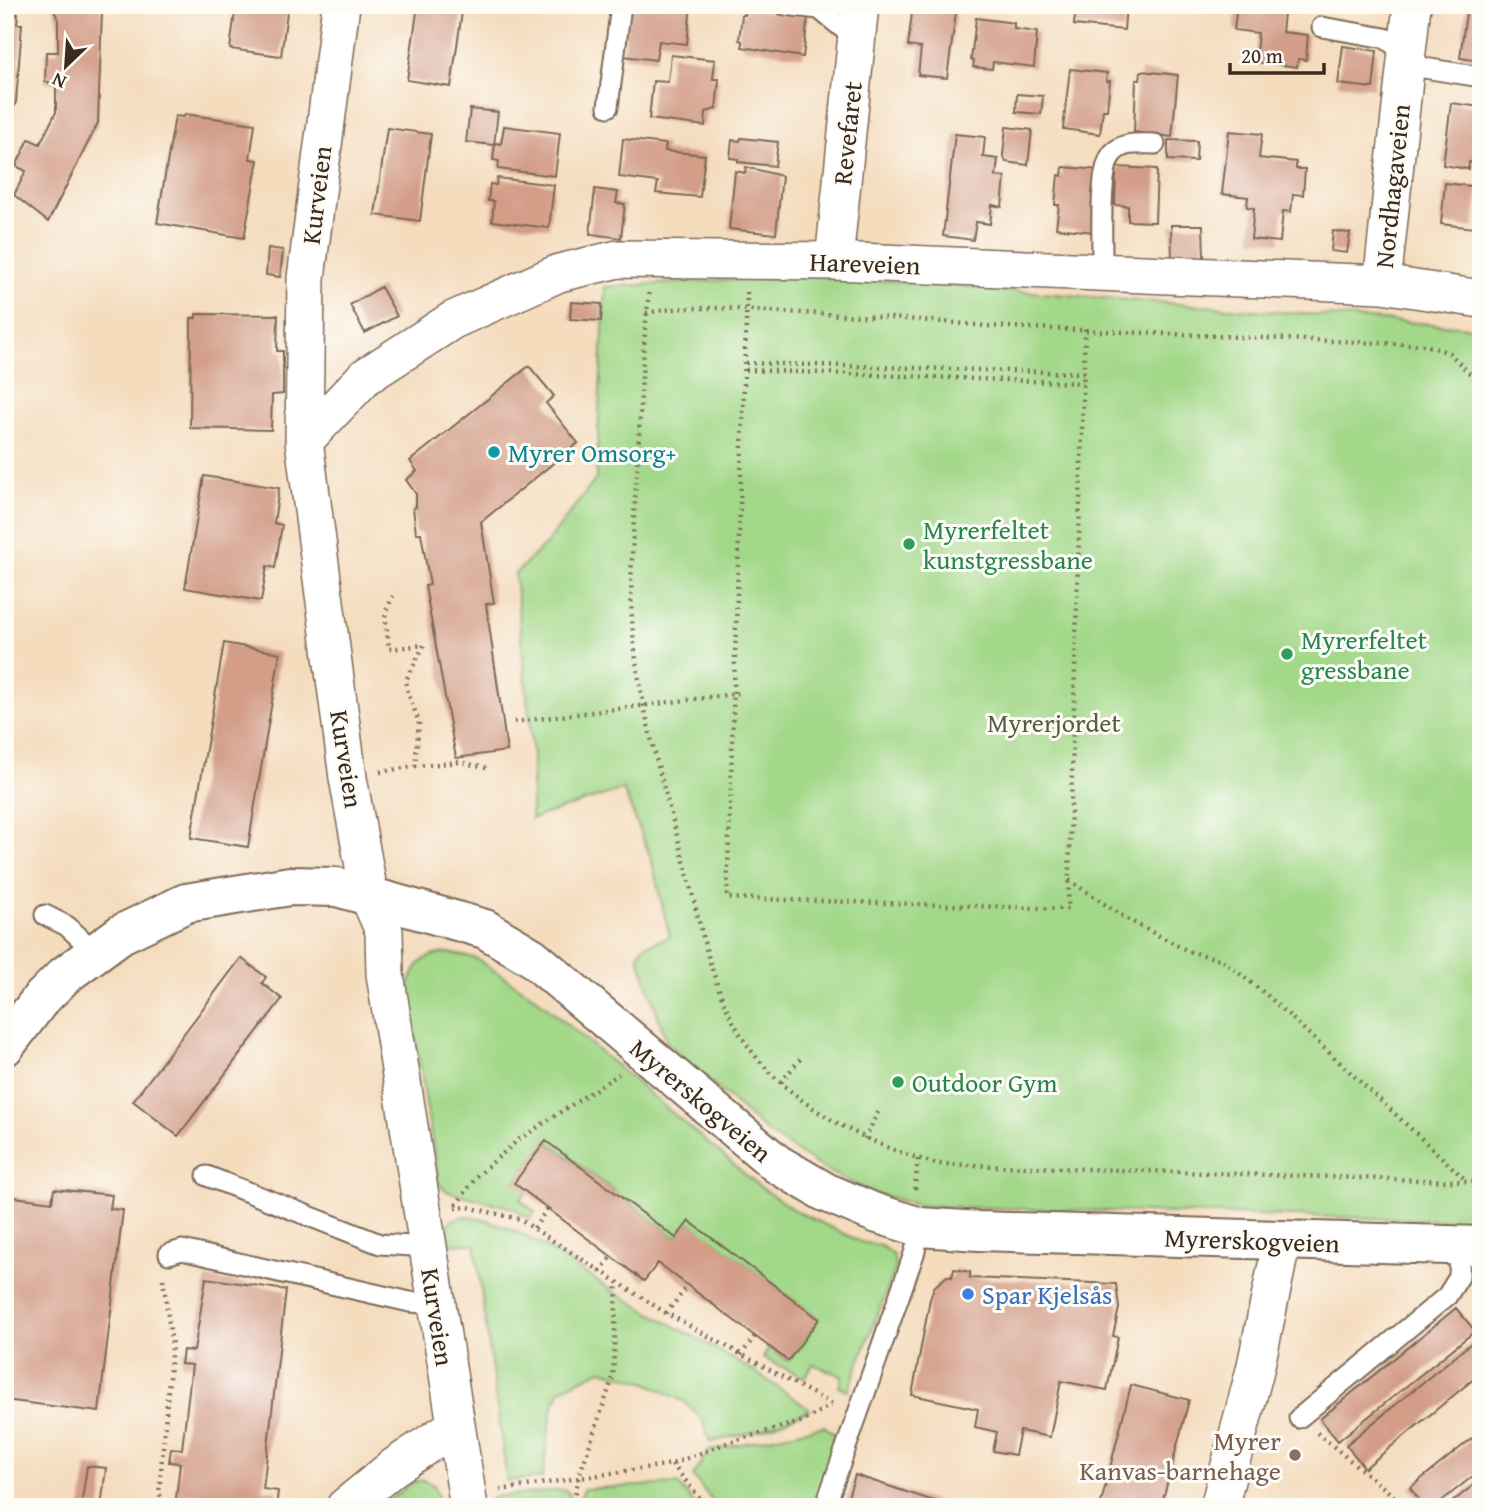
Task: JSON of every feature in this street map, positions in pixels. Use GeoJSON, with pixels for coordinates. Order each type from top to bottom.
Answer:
{"type":"FeatureCollection","features":[{"type":"Feature","properties":{"kind":"street","name":"Kurveien"},"geometry":{"type":"LineString","coordinates":[[341,5],[306,278],[304,441],[348,778],[370,899],[384,931],[385,974],[437,1209],[427,1247],[454,1427],[479,1499]]}},
{"type":"Feature","properties":{"kind":"street","name":"Nordhagaveien"},"geometry":{"type":"LineString","coordinates":[[1382,284],[1412,5]]}},
{"type":"Feature","properties":{"kind":"street","name":"Revefaret"},"geometry":{"type":"LineString","coordinates":[[834,261],[859,23]]}},
{"type":"Feature","properties":{"kind":"street","name":"Hareveien"},"geometry":{"type":"LineString","coordinates":[[304,441],[365,377],[453,320],[522,287],[559,273],[618,259],[834,261],[1382,284],[1481,299]]}},
{"type":"Feature","properties":{"kind":"street","name":"Myrerskogveien"},"geometry":{"type":"LineString","coordinates":[[5,1046],[40,1000],[95,952],[121,934],[186,903],[290,886],[337,887],[370,899],[485,929],[532,957],[777,1164],[825,1192],[920,1227],[1470,1246]]}},
{"type":"Feature","properties":{"kind":"street"},"geometry":{"type":"LineString","coordinates":[[1219,1507],[1255,1370],[1282,1241]]}},
{"type":"Feature","properties":{"kind":"street"},"geometry":{"type":"LineString","coordinates":[[345,1507],[394,1467],[454,1427]]}},
{"type":"Feature","properties":{"kind":"lane"},"geometry":{"type":"LineString","coordinates":[[608,107],[621,5]]}},
{"type":"Feature","properties":{"kind":"lane"},"geometry":{"type":"LineString","coordinates":[[785,5],[819,9],[859,23]]}},
{"type":"Feature","properties":{"kind":"lane"},"geometry":{"type":"LineString","coordinates":[[1322,27],[1385,38],[1424,68],[1481,77]]}},
{"type":"Feature","properties":{"kind":"lane"},"geometry":{"type":"LineString","coordinates":[[1102,272],[1105,175],[1112,153],[1127,144],[1155,144]]}},
{"type":"Feature","properties":{"kind":"lane"},"geometry":{"type":"LineString","coordinates":[[45,915],[67,926],[95,952]]}},
{"type":"Feature","properties":{"kind":"lane"},"geometry":{"type":"LineString","coordinates":[[206,1176],[380,1244],[427,1247]]}},
{"type":"Feature","properties":{"kind":"lane"},"geometry":{"type":"LineString","coordinates":[[825,1507],[855,1413],[915,1251],[920,1227]]}},
{"type":"Feature","properties":{"kind":"lane"},"geometry":{"type":"LineString","coordinates":[[1299,1418],[1447,1296],[1459,1277],[1470,1246]]}},
{"type":"Feature","properties":{"kind":"lane"},"geometry":{"type":"LineString","coordinates":[[169,1254],[182,1250],[410,1302],[436,1304]]}},
{"type":"Feature","properties":{"kind":"path"},"geometry":{"type":"LineString","coordinates":[[748,259],[727,898],[1068,909],[1084,328]]}},
{"type":"Feature","properties":{"kind":"path"},"geometry":{"type":"LineString","coordinates":[[1481,385],[1448,354],[1426,345],[1084,328],[986,326],[913,318],[747,310],[663,309],[646,313],[632,565],[635,650],[644,706],[705,945],[729,1013],[749,1048],[782,1082],[818,1110],[865,1139],[902,1155],[938,1164],[1481,1182]]}},
{"type":"Feature","properties":{"kind":"path"},"geometry":{"type":"LineString","coordinates":[[746,363],[1083,373]]}},
{"type":"Feature","properties":{"kind":"path"},"geometry":{"type":"LineString","coordinates":[[746,370],[1083,383]]}},
{"type":"Feature","properties":{"kind":"path"},"geometry":{"type":"LineString","coordinates":[[393,596],[385,613],[389,649],[424,645],[406,681],[419,722],[415,766]]}},
{"type":"Feature","properties":{"kind":"path"},"geometry":{"type":"LineString","coordinates":[[514,722],[742,693]]}},
{"type":"Feature","properties":{"kind":"path"},"geometry":{"type":"LineString","coordinates":[[348,778],[415,766],[460,762],[490,769]]}},
{"type":"Feature","properties":{"kind":"path"},"geometry":{"type":"LineString","coordinates":[[1069,880],[1126,919],[1188,951],[1222,960],[1267,995],[1467,1181]]}},
{"type":"Feature","properties":{"kind":"path"},"geometry":{"type":"LineString","coordinates":[[782,1082],[801,1058]]}},
{"type":"Feature","properties":{"kind":"path"},"geometry":{"type":"LineString","coordinates":[[437,1209],[518,1140],[626,1067]]}},
{"type":"Feature","properties":{"kind":"path"},"geometry":{"type":"LineString","coordinates":[[865,1139],[878,1112]]}},
{"type":"Feature","properties":{"kind":"path"},"geometry":{"type":"LineString","coordinates":[[437,1209],[468,1207],[519,1219],[666,1313],[832,1404],[855,1413]]}},
{"type":"Feature","properties":{"kind":"path"},"geometry":{"type":"LineString","coordinates":[[534,1228],[548,1208]]}},
{"type":"Feature","properties":{"kind":"path"},"geometry":{"type":"LineString","coordinates":[[167,1507],[159,1493],[172,1345],[163,1277],[169,1254]]}},
{"type":"Feature","properties":{"kind":"path"},"geometry":{"type":"LineString","coordinates":[[600,1271],[612,1256]]}},
{"type":"Feature","properties":{"kind":"path"},"geometry":{"type":"LineString","coordinates":[[573,1507],[579,1476],[613,1377],[617,1282]]}},
{"type":"Feature","properties":{"kind":"path"},"geometry":{"type":"LineString","coordinates":[[666,1313],[688,1286]]}},
{"type":"Feature","properties":{"kind":"path"},"geometry":{"type":"LineString","coordinates":[[741,1355],[755,1336]]}},
{"type":"Feature","properties":{"kind":"path"},"geometry":{"type":"LineString","coordinates":[[479,1499],[579,1476],[672,1464],[727,1443],[803,1421],[832,1404]]}},
{"type":"Feature","properties":{"kind":"path"},"geometry":{"type":"LineString","coordinates":[[1299,1418],[1407,1507]]}},
{"type":"Feature","properties":{"kind":"path"},"geometry":{"type":"LineString","coordinates":[[672,1464],[707,1507]]}},
{"type":"Feature","properties":{"kind":"green space","name":"Myrerjordet"},"geometry":{"type":"Polygon","coordinates":[[[813,275],[1481,328],[1481,1221],[922,1206],[870,1192],[822,1168],[767,1132],[667,1043],[638,955],[645,945],[670,937],[651,858],[623,789],[531,819],[533,757],[515,574],[546,544],[596,479],[605,287],[813,275]]]}},
{"type":"Feature","properties":{"kind":"green space"},"geometry":{"type":"Polygon","coordinates":[[[449,953],[475,958],[535,997],[760,1187],[794,1210],[861,1242],[881,1246],[893,1255],[896,1267],[848,1391],[839,1387],[842,1376],[813,1364],[805,1378],[763,1358],[769,1347],[788,1361],[819,1319],[689,1222],[676,1238],[547,1141],[515,1182],[527,1192],[520,1200],[535,1212],[530,1219],[513,1208],[446,1191],[439,1184],[408,992],[420,963],[431,956],[449,953]]]}},
{"type":"Feature","properties":{"kind":"green space"},"geometry":{"type":"Polygon","coordinates":[[[465,1216],[487,1220],[527,1237],[621,1296],[741,1364],[810,1410],[762,1430],[710,1442],[702,1419],[683,1401],[643,1381],[601,1370],[561,1389],[552,1409],[542,1478],[507,1481],[475,1244],[450,1244],[446,1229],[451,1220],[465,1216]]]}},
{"type":"Feature","properties":{"kind":"green space"},"geometry":{"type":"Polygon","coordinates":[[[824,1426],[838,1436],[816,1507],[717,1507],[693,1476],[709,1451],[824,1426]]]}},
{"type":"Feature","properties":{"kind":"green space"},"geometry":{"type":"Polygon","coordinates":[[[422,1480],[434,1485],[440,1507],[381,1507],[410,1484],[422,1480]]]}},
{"type":"Feature","properties":{"kind":"green space"},"geometry":{"type":"Polygon","coordinates":[[[678,1484],[697,1507],[579,1507],[583,1489],[678,1484]]]}},
{"type":"Feature","properties":{"kind":"green space"},"geometry":{"type":"Polygon","coordinates":[[[565,1490],[570,1495],[570,1507],[490,1507],[490,1500],[494,1497],[565,1490]]]}},
{"type":"Feature","properties":{"kind":"building"},"geometry":{"type":"Polygon","coordinates":[[[52,5],[99,5],[102,11],[98,123],[48,222],[14,195],[26,171],[16,166],[29,139],[40,144],[56,112],[56,83],[45,82],[46,52],[58,52],[58,20],[52,5]]]}},
{"type":"Feature","properties":{"kind":"building"},"geometry":{"type":"Polygon","coordinates":[[[236,5],[288,5],[281,56],[230,49],[236,5]]]}},
{"type":"Feature","properties":{"kind":"building"},"geometry":{"type":"Polygon","coordinates":[[[418,5],[463,5],[451,87],[407,80],[418,5]]]}},
{"type":"Feature","properties":{"kind":"building"},"geometry":{"type":"Polygon","coordinates":[[[629,5],[691,5],[687,44],[659,41],[656,60],[623,56],[629,5]]]}},
{"type":"Feature","properties":{"kind":"building"},"geometry":{"type":"Polygon","coordinates":[[[913,5],[957,5],[947,78],[918,75],[921,48],[908,46],[913,5]]]}},
{"type":"Feature","properties":{"kind":"building"},"geometry":{"type":"Polygon","coordinates":[[[1076,5],[1126,5],[1124,30],[1074,25],[1076,5]]]}},
{"type":"Feature","properties":{"kind":"building"},"geometry":{"type":"Polygon","coordinates":[[[1237,5],[1285,5],[1282,32],[1308,35],[1306,60],[1298,59],[1297,67],[1255,62],[1258,33],[1234,30],[1237,5]]]}},
{"type":"Feature","properties":{"kind":"building"},"geometry":{"type":"Polygon","coordinates":[[[1467,5],[1481,5],[1481,61],[1460,58],[1467,5]]]}},
{"type":"Feature","properties":{"kind":"building"},"geometry":{"type":"Polygon","coordinates":[[[746,9],[808,16],[803,57],[742,47],[742,41],[739,40],[742,15],[745,15],[746,9]]]}},
{"type":"Feature","properties":{"kind":"building"},"geometry":{"type":"Polygon","coordinates":[[[5,14],[18,14],[17,24],[22,24],[16,102],[5,125],[5,14]]]}},
{"type":"Feature","properties":{"kind":"building"},"geometry":{"type":"Polygon","coordinates":[[[976,18],[1014,23],[1014,29],[1037,32],[1034,67],[993,62],[992,69],[973,67],[974,61],[971,60],[976,18]]]}},
{"type":"Feature","properties":{"kind":"building"},"geometry":{"type":"Polygon","coordinates":[[[1343,46],[1377,51],[1373,88],[1338,84],[1343,46]]]}},
{"type":"Feature","properties":{"kind":"building"},"geometry":{"type":"Polygon","coordinates":[[[671,55],[715,60],[713,79],[719,79],[716,109],[706,112],[705,126],[649,119],[653,81],[668,82],[671,55]]]}},
{"type":"Feature","properties":{"kind":"building"},"geometry":{"type":"Polygon","coordinates":[[[1070,69],[1107,73],[1106,81],[1110,81],[1107,110],[1103,110],[1100,134],[1063,129],[1070,69]]]}},
{"type":"Feature","properties":{"kind":"building"},"geometry":{"type":"Polygon","coordinates":[[[1141,71],[1178,75],[1172,137],[1134,132],[1136,80],[1140,80],[1141,71]]]}},
{"type":"Feature","properties":{"kind":"building"},"geometry":{"type":"Polygon","coordinates":[[[1017,94],[1043,96],[1041,114],[1016,112],[1017,94]]]}},
{"type":"Feature","properties":{"kind":"building"},"geometry":{"type":"Polygon","coordinates":[[[1451,103],[1481,107],[1480,163],[1469,162],[1468,169],[1443,165],[1451,103]]]}},
{"type":"Feature","properties":{"kind":"building"},"geometry":{"type":"Polygon","coordinates":[[[470,109],[498,112],[494,145],[466,142],[470,109]]]}},
{"type":"Feature","properties":{"kind":"building"},"geometry":{"type":"Polygon","coordinates":[[[185,114],[255,124],[250,159],[258,160],[244,238],[157,223],[175,116],[184,117],[185,114]]]}},
{"type":"Feature","properties":{"kind":"building"},"geometry":{"type":"Polygon","coordinates":[[[504,126],[560,133],[555,176],[498,169],[499,161],[493,160],[495,143],[501,144],[504,126]]]}},
{"type":"Feature","properties":{"kind":"building"},"geometry":{"type":"Polygon","coordinates":[[[1006,127],[1032,130],[1028,165],[1006,162],[1003,155],[1006,127]]]}},
{"type":"Feature","properties":{"kind":"building"},"geometry":{"type":"Polygon","coordinates":[[[387,128],[431,134],[420,221],[375,215],[387,128]]]}},
{"type":"Feature","properties":{"kind":"building"},"geometry":{"type":"Polygon","coordinates":[[[1229,131],[1262,134],[1259,158],[1296,162],[1296,169],[1305,169],[1303,195],[1293,194],[1291,212],[1283,211],[1280,242],[1251,239],[1254,208],[1247,207],[1248,197],[1222,194],[1229,131]]]}},
{"type":"Feature","properties":{"kind":"building"},"geometry":{"type":"Polygon","coordinates":[[[955,134],[985,137],[983,157],[998,159],[996,176],[1005,177],[1002,207],[992,205],[990,224],[976,222],[973,240],[943,236],[955,134]]]}},
{"type":"Feature","properties":{"kind":"building"},"geometry":{"type":"Polygon","coordinates":[[[741,138],[778,142],[775,166],[738,162],[738,159],[730,158],[732,140],[740,141],[741,138]]]}},
{"type":"Feature","properties":{"kind":"building"},"geometry":{"type":"Polygon","coordinates":[[[623,139],[666,144],[665,151],[705,155],[700,197],[656,193],[658,182],[619,177],[623,139]]]}},
{"type":"Feature","properties":{"kind":"building"},"geometry":{"type":"Polygon","coordinates":[[[1168,140],[1197,141],[1196,161],[1168,160],[1168,140]]]}},
{"type":"Feature","properties":{"kind":"building"},"geometry":{"type":"Polygon","coordinates":[[[746,167],[782,176],[776,234],[729,229],[735,171],[745,173],[746,167]]]}},
{"type":"Feature","properties":{"kind":"building"},"geometry":{"type":"Polygon","coordinates":[[[1063,167],[1100,170],[1094,232],[1056,228],[1059,205],[1055,205],[1058,175],[1062,176],[1063,167]]]}},
{"type":"Feature","properties":{"kind":"building"},"geometry":{"type":"Polygon","coordinates":[[[1116,167],[1157,169],[1155,222],[1128,221],[1128,206],[1115,205],[1116,167]]]}},
{"type":"Feature","properties":{"kind":"building"},"geometry":{"type":"Polygon","coordinates":[[[497,178],[554,185],[549,228],[492,221],[494,201],[488,201],[490,184],[496,185],[497,178]]]}},
{"type":"Feature","properties":{"kind":"building"},"geometry":{"type":"Polygon","coordinates":[[[1445,183],[1479,187],[1474,228],[1441,224],[1445,183]]]}},
{"type":"Feature","properties":{"kind":"building"},"geometry":{"type":"Polygon","coordinates":[[[595,189],[618,192],[616,203],[625,204],[621,238],[590,234],[595,189]]]}},
{"type":"Feature","properties":{"kind":"building"},"geometry":{"type":"Polygon","coordinates":[[[1171,225],[1203,225],[1204,258],[1172,258],[1171,225]]]}},
{"type":"Feature","properties":{"kind":"building"},"geometry":{"type":"Polygon","coordinates":[[[1333,231],[1350,233],[1347,253],[1331,251],[1333,231]]]}},
{"type":"Feature","properties":{"kind":"building"},"geometry":{"type":"Polygon","coordinates":[[[268,248],[283,250],[280,277],[266,275],[268,248]]]}},
{"type":"Feature","properties":{"kind":"building"},"geometry":{"type":"Polygon","coordinates":[[[381,287],[397,316],[365,333],[350,305],[381,287]]]}},
{"type":"Feature","properties":{"kind":"building"},"geometry":{"type":"Polygon","coordinates":[[[571,302],[602,304],[601,321],[570,319],[571,302]]]}},
{"type":"Feature","properties":{"kind":"building"},"geometry":{"type":"Polygon","coordinates":[[[196,314],[278,315],[277,351],[283,351],[283,394],[272,395],[271,430],[190,428],[191,318],[196,318],[196,314]]]}},
{"type":"Feature","properties":{"kind":"building"},"geometry":{"type":"Polygon","coordinates":[[[529,366],[554,396],[546,403],[578,443],[481,522],[494,603],[486,604],[507,751],[456,758],[425,586],[430,585],[421,533],[416,533],[413,508],[416,507],[416,494],[406,480],[417,471],[410,461],[529,366]]]}},
{"type":"Feature","properties":{"kind":"building"},"geometry":{"type":"Polygon","coordinates":[[[204,476],[279,488],[274,523],[282,525],[275,568],[267,566],[261,601],[185,588],[204,476]]]}},
{"type":"Feature","properties":{"kind":"building"},"geometry":{"type":"Polygon","coordinates":[[[224,643],[280,653],[248,847],[191,838],[224,643]]]}},
{"type":"Feature","properties":{"kind":"building"},"geometry":{"type":"Polygon","coordinates":[[[241,958],[266,977],[262,983],[282,999],[178,1136],[133,1101],[241,958]]]}},
{"type":"Feature","properties":{"kind":"building"},"geometry":{"type":"Polygon","coordinates":[[[546,1141],[676,1238],[689,1221],[819,1319],[788,1361],[658,1263],[644,1281],[514,1183],[546,1141]]]}},
{"type":"Feature","properties":{"kind":"building"},"geometry":{"type":"Polygon","coordinates":[[[54,1189],[112,1195],[110,1209],[123,1210],[99,1412],[5,1400],[6,1196],[52,1202],[54,1189]]]}},
{"type":"Feature","properties":{"kind":"building"},"geometry":{"type":"Polygon","coordinates":[[[954,1269],[970,1272],[970,1278],[1116,1284],[1119,1308],[1113,1336],[1118,1337],[1107,1390],[1061,1381],[1050,1437],[1020,1431],[1015,1455],[993,1451],[997,1432],[975,1427],[978,1409],[912,1395],[934,1287],[947,1276],[952,1277],[954,1269]]]}},
{"type":"Feature","properties":{"kind":"building"},"geometry":{"type":"Polygon","coordinates":[[[206,1278],[286,1290],[263,1489],[278,1491],[276,1507],[175,1507],[180,1463],[169,1462],[171,1448],[182,1449],[192,1365],[181,1364],[183,1350],[194,1351],[206,1278]]]}},
{"type":"Feature","properties":{"kind":"building"},"geometry":{"type":"Polygon","coordinates":[[[1456,1308],[1475,1331],[1338,1441],[1320,1419],[1456,1308]]]}},
{"type":"Feature","properties":{"kind":"building"},"geometry":{"type":"Polygon","coordinates":[[[1481,1335],[1481,1373],[1365,1468],[1346,1445],[1481,1335]]]}},
{"type":"Feature","properties":{"kind":"building"},"geometry":{"type":"Polygon","coordinates":[[[1131,1385],[1189,1400],[1161,1507],[1100,1507],[1131,1385]]]}},
{"type":"Feature","properties":{"kind":"building"},"geometry":{"type":"Polygon","coordinates":[[[1481,1431],[1481,1475],[1478,1472],[1434,1507],[1425,1507],[1410,1488],[1481,1431]]]}},
{"type":"Feature","properties":{"kind":"building"},"geometry":{"type":"Polygon","coordinates":[[[87,1466],[106,1468],[101,1507],[81,1507],[87,1466]]]}},
{"type":"Feature","properties":{"kind":"building"},"geometry":{"type":"Polygon","coordinates":[[[855,1475],[949,1507],[858,1507],[846,1503],[855,1475]]]}},
{"type":"Feature","properties":{"kind":"building"},"geometry":{"type":"Polygon","coordinates":[[[1481,1479],[1481,1507],[1446,1507],[1481,1479]]]}},
{"type":"Feature","properties":{"kind":"place","name":"Myrer Omsorg+"},"geometry":{"type":"Point","coordinates":[494,452]}},
{"type":"Feature","properties":{"kind":"place","name":"Myrerfeltet kunstgressbane"},"geometry":{"type":"Point","coordinates":[909,544]}},
{"type":"Feature","properties":{"kind":"place","name":"Myrerfeltet gressbane"},"geometry":{"type":"Point","coordinates":[1287,654]}},
{"type":"Feature","properties":{"kind":"place","name":"Outdoor Gym"},"geometry":{"type":"Point","coordinates":[898,1082]}},
{"type":"Feature","properties":{"kind":"place","name":"Spar Kjelsås"},"geometry":{"type":"Point","coordinates":[968,1294]}},
{"type":"Feature","properties":{"kind":"place","name":"Myrer Kanvas-barnehage"},"geometry":{"type":"Point","coordinates":[1295,1455]}}]}
